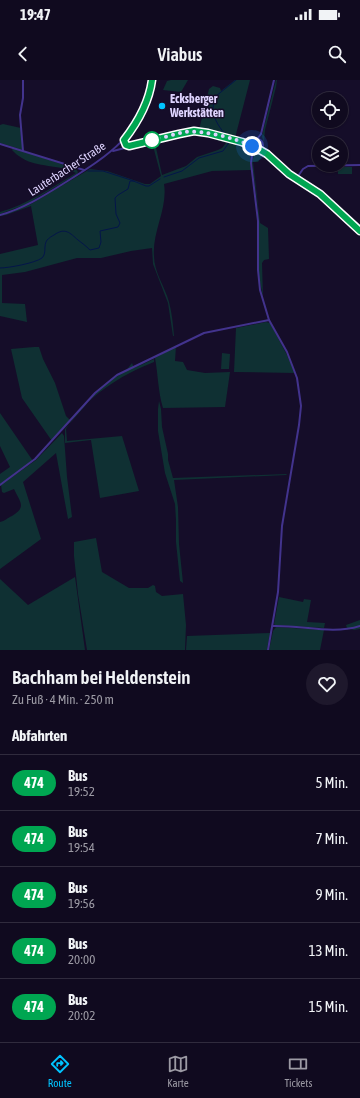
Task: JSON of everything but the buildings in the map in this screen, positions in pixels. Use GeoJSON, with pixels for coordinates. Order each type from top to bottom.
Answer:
{"type":"FeatureCollection","features":[{"type":"Feature","properties":{"kind":"street"},"geometry":{"type":"LineString","coordinates":[[23,80],[23,98],[20,115],[24,151]]}},
{"type":"Feature","properties":{"kind":"street","name":"Lauterbacher Straße"},"geometry":{"type":"LineString","coordinates":[[0,214],[20,208],[36,200],[112,151],[124,140],[136,123],[148,98],[152,80]]}},
{"type":"Feature","properties":{"kind":"street"},"geometry":{"type":"LineString","coordinates":[[242,142],[253,142],[260,134],[274,80]]}},
{"type":"Feature","properties":{"kind":"street"},"geometry":{"type":"LineString","coordinates":[[112,151],[190,132],[203,132],[242,142],[267,154],[296,179],[320,194],[360,231]]}},
{"type":"Feature","properties":{"kind":"street"},"geometry":{"type":"LineString","coordinates":[[260,134],[263,147],[267,154]]}},
{"type":"Feature","properties":{"kind":"street"},"geometry":{"type":"LineString","coordinates":[[257,139],[261,140]]}},
{"type":"Feature","properties":{"kind":"street"},"geometry":{"type":"LineString","coordinates":[[124,140],[125,144],[129,146]]}},
{"type":"Feature","properties":{"kind":"street"},"geometry":{"type":"LineString","coordinates":[[253,142],[251,163],[258,221],[259,281],[269,320],[287,352],[297,378],[301,412],[282,526],[278,592],[268,650]]}},
{"type":"Feature","properties":{"kind":"street"},"geometry":{"type":"LineString","coordinates":[[0,144],[84,170]]}},
{"type":"Feature","properties":{"kind":"street"},"geometry":{"type":"LineString","coordinates":[[252,158],[263,147]]}},
{"type":"Feature","properties":{"kind":"street"},"geometry":{"type":"LineString","coordinates":[[296,179],[303,169],[308,166],[360,166]]}},
{"type":"Feature","properties":{"kind":"street"},"geometry":{"type":"LineString","coordinates":[[0,485],[35,459],[95,393],[111,379],[185,341],[204,333],[269,320]]}},
{"type":"Feature","properties":{"kind":"street"},"geometry":{"type":"LineString","coordinates":[[273,626],[329,630],[347,629],[360,626]]}},
{"type":"Feature","properties":{"kind":"green space"},"geometry":{"type":"Polygon","coordinates":[[[152,80],[156,80],[152,97],[146,112],[127,141],[128,143],[131,143],[160,137],[127,145],[125,140],[143,112],[152,80]]]}},
{"type":"Feature","properties":{"kind":"green space"},"geometry":{"type":"Polygon","coordinates":[[[188,80],[181,92],[163,90],[167,81],[188,80]]]}},
{"type":"Feature","properties":{"kind":"green space"},"geometry":{"type":"Polygon","coordinates":[[[235,80],[250,80],[235,138],[223,133],[199,130],[209,89],[213,86],[220,88],[221,91],[235,80]]]}},
{"type":"Feature","properties":{"kind":"green space"},"geometry":{"type":"Polygon","coordinates":[[[276,80],[276,87],[265,130],[264,142],[262,137],[263,131],[276,80]]]}},
{"type":"Feature","properties":{"kind":"green space"},"geometry":{"type":"Polygon","coordinates":[[[3,124],[21,128],[23,150],[0,143],[0,125],[3,124]]]}},
{"type":"Feature","properties":{"kind":"green space"},"geometry":{"type":"Polygon","coordinates":[[[187,133],[202,133],[226,139],[227,141],[248,147],[250,153],[251,170],[212,171],[164,184],[164,202],[155,238],[154,262],[169,302],[174,336],[168,303],[153,264],[152,248],[101,258],[77,258],[25,272],[2,275],[2,303],[25,304],[27,322],[0,316],[0,254],[38,245],[31,206],[0,216],[31,204],[90,169],[107,171],[145,184],[150,184],[161,176],[152,142],[187,133]],[[184,136],[155,143],[162,175],[186,166],[197,157],[222,148],[226,143],[204,136],[184,136]]]}},
{"type":"Feature","properties":{"kind":"green space"},"geometry":{"type":"Polygon","coordinates":[[[13,148],[76,169],[78,172],[27,204],[0,214],[0,212],[20,205],[39,195],[76,173],[62,168],[41,165],[28,161],[15,153],[12,150],[13,148]]]}},
{"type":"Feature","properties":{"kind":"green space"},"geometry":{"type":"Polygon","coordinates":[[[258,152],[264,154],[288,175],[319,195],[360,232],[360,236],[320,199],[289,179],[262,156],[258,162],[253,162],[260,223],[268,228],[269,259],[264,260],[262,263],[263,297],[259,277],[258,209],[252,163],[254,155],[258,152]]]}},
{"type":"Feature","properties":{"kind":"green space"},"geometry":{"type":"Polygon","coordinates":[[[348,167],[352,167],[352,174],[338,174],[338,172],[348,172],[348,167]]]}},
{"type":"Feature","properties":{"kind":"green space"},"geometry":{"type":"Polygon","coordinates":[[[266,322],[270,323],[295,373],[234,372],[236,328],[266,322]]]}},
{"type":"Feature","properties":{"kind":"green space"},"geometry":{"type":"Polygon","coordinates":[[[176,346],[175,361],[183,362],[187,370],[205,373],[230,372],[225,407],[163,408],[155,358],[176,346]]]}},
{"type":"Feature","properties":{"kind":"green space"},"geometry":{"type":"Polygon","coordinates":[[[39,347],[43,359],[55,383],[66,416],[70,420],[52,441],[22,398],[11,349],[39,347]]]}},
{"type":"Feature","properties":{"kind":"green space"},"geometry":{"type":"Polygon","coordinates":[[[222,353],[230,354],[229,369],[221,369],[222,353]]]}},
{"type":"Feature","properties":{"kind":"green space"},"geometry":{"type":"Polygon","coordinates":[[[154,359],[154,362],[128,374],[105,388],[88,403],[97,392],[125,372],[132,363],[134,368],[154,359]]]}},
{"type":"Feature","properties":{"kind":"green space"},"geometry":{"type":"Polygon","coordinates":[[[159,401],[168,460],[173,478],[287,474],[174,480],[178,507],[179,544],[183,583],[180,581],[176,542],[175,504],[165,473],[158,431],[159,401]]]}},
{"type":"Feature","properties":{"kind":"green space"},"geometry":{"type":"Polygon","coordinates":[[[88,403],[71,423],[74,417],[88,403]]]}},
{"type":"Feature","properties":{"kind":"green space"},"geometry":{"type":"Polygon","coordinates":[[[0,413],[33,461],[0,484],[0,474],[10,467],[0,446],[0,413]]]}},
{"type":"Feature","properties":{"kind":"green space"},"geometry":{"type":"Polygon","coordinates":[[[71,423],[66,429],[67,441],[122,436],[139,491],[100,498],[91,440],[65,443],[65,429],[71,423]]]}},
{"type":"Feature","properties":{"kind":"green space"},"geometry":{"type":"Polygon","coordinates":[[[62,433],[64,436],[72,517],[68,519],[56,453],[23,482],[41,539],[0,569],[0,522],[17,513],[21,507],[20,501],[14,489],[4,493],[2,492],[1,485],[36,460],[62,433]]]}},
{"type":"Feature","properties":{"kind":"green space"},"geometry":{"type":"Polygon","coordinates":[[[96,538],[102,572],[129,588],[148,588],[153,585],[155,586],[156,592],[162,596],[183,594],[186,625],[185,650],[87,650],[78,594],[74,542],[96,538]]]}},
{"type":"Feature","properties":{"kind":"green space"},"geometry":{"type":"Polygon","coordinates":[[[75,577],[85,650],[0,650],[0,579],[28,605],[75,577]]]}},
{"type":"Feature","properties":{"kind":"green space"},"geometry":{"type":"Polygon","coordinates":[[[279,597],[303,602],[304,599],[311,600],[307,622],[325,623],[324,628],[275,625],[279,597]]]}},
{"type":"Feature","properties":{"kind":"green space"},"geometry":{"type":"Polygon","coordinates":[[[360,620],[360,629],[354,630],[347,628],[346,625],[360,620]]]}},
{"type":"Feature","properties":{"kind":"green space"},"geometry":{"type":"Polygon","coordinates":[[[276,627],[324,630],[320,650],[269,650],[273,631],[276,627]]]}},
{"type":"Feature","properties":{"kind":"green space"},"geometry":{"type":"Polygon","coordinates":[[[270,633],[267,650],[186,650],[187,636],[270,633]]]}},
{"type":"Feature","properties":{"kind":"waterway"},"geometry":{"type":"LineString","coordinates":[[164,177],[182,171],[199,158],[223,151],[228,144],[227,136],[216,120],[213,113],[213,106],[216,96],[236,80]]}},
{"type":"Feature","properties":{"kind":"waterway"},"geometry":{"type":"LineString","coordinates":[[88,171],[103,171],[146,186],[149,186],[160,179]]}},
{"type":"Feature","properties":{"kind":"waterway"},"geometry":{"type":"LineString","coordinates":[[0,268],[22,265],[39,260],[44,254],[47,240],[61,231],[70,233],[90,250],[99,248],[101,242],[100,231],[118,227],[120,223],[116,214],[115,198],[128,189],[130,181],[134,181]]}},
{"type":"Feature","properties":{"kind":"bus line","name":"474"},"geometry":{"type":"LineString","coordinates":[[152,80],[146,104],[136,123],[124,140],[126,145],[129,146],[194,131],[242,142],[252,146],[253,149],[260,150],[267,154],[289,174],[320,194],[360,231]]}},
{"type":"Feature","properties":{"kind":"place","name":"Ecksberger Werkstätten"},"geometry":{"type":"Point","coordinates":[162,106]}},
{"type":"Feature","properties":{"kind":"route"},"geometry":{"type":"LineString","coordinates":[[152,140],[194,131],[208,133],[252,146]]}}]}
